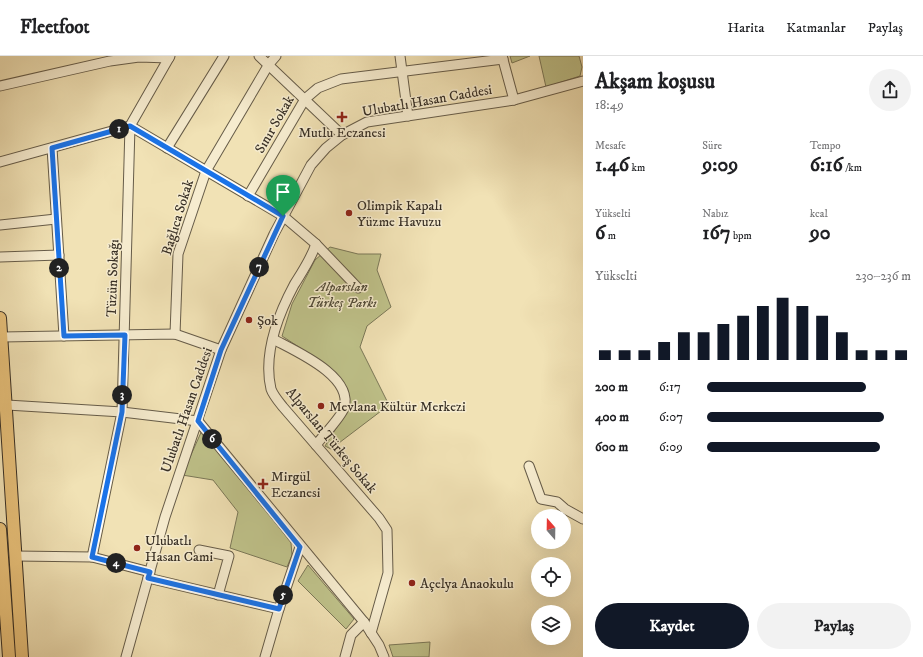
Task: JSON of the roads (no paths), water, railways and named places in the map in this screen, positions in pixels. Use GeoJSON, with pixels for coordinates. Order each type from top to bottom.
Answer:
{"type":"FeatureCollection","features":[{"type":"Feature","properties":{"kind":"main road"},"geometry":{"type":"LineString","coordinates":[[0,318],[2,337],[3,405],[16,556],[22,657]]}},
{"type":"Feature","properties":{"kind":"main road"},"geometry":{"type":"LineString","coordinates":[[0,528],[9,657]]}},
{"type":"Feature","properties":{"kind":"street"},"geometry":{"type":"LineString","coordinates":[[167,148],[224,56]]}},
{"type":"Feature","properties":{"kind":"street"},"geometry":{"type":"LineString","coordinates":[[258,56],[269,64],[342,135]]}},
{"type":"Feature","properties":{"kind":"street","name":"Bağlıca Sokak"},"geometry":{"type":"LineString","coordinates":[[175,334],[178,254],[206,171],[269,64],[276,56]]}},
{"type":"Feature","properties":{"kind":"street"},"geometry":{"type":"LineString","coordinates":[[400,56],[408,116]]}},
{"type":"Feature","properties":{"kind":"street"},"geometry":{"type":"LineString","coordinates":[[0,86],[110,61],[139,57],[170,57]]}},
{"type":"Feature","properties":{"kind":"street","name":"Tüzün Sokağı"},"geometry":{"type":"LineString","coordinates":[[92,557],[122,412],[130,126],[170,57]]}},
{"type":"Feature","properties":{"kind":"street"},"geometry":{"type":"LineString","coordinates":[[503,57],[514,100]]}},
{"type":"Feature","properties":{"kind":"street","name":"Sınır Sokak"},"geometry":{"type":"LineString","coordinates":[[248,196],[305,99],[318,88],[341,79],[402,72],[503,57]]}},
{"type":"Feature","properties":{"kind":"street","name":"Ulubatlı Hasan Caddesi"},"geometry":{"type":"LineString","coordinates":[[126,657],[165,517],[221,350],[283,216],[311,165],[326,148],[342,135],[367,122],[514,100],[583,81]]}},
{"type":"Feature","properties":{"kind":"street"},"geometry":{"type":"LineString","coordinates":[[0,162],[130,126],[283,216],[316,244],[358,288]]}},
{"type":"Feature","properties":{"kind":"street"},"geometry":{"type":"LineString","coordinates":[[52,148],[64,336]]}},
{"type":"Feature","properties":{"kind":"street"},"geometry":{"type":"LineString","coordinates":[[0,225],[56,219]]}},
{"type":"Feature","properties":{"kind":"street","name":"Alparslan Türkeş Sokak"},"geometry":{"type":"LineString","coordinates":[[316,244],[313,254],[293,287],[278,324],[269,356],[272,390],[283,407],[379,518],[387,530],[388,572],[371,633]]}},
{"type":"Feature","properties":{"kind":"street"},"geometry":{"type":"LineString","coordinates":[[0,258],[59,255]]}},
{"type":"Feature","properties":{"kind":"street"},"geometry":{"type":"LineString","coordinates":[[2,337],[175,334],[221,350]]}},
{"type":"Feature","properties":{"kind":"street"},"geometry":{"type":"LineString","coordinates":[[274,339],[331,373],[345,395],[344,408],[316,444]]}},
{"type":"Feature","properties":{"kind":"street"},"geometry":{"type":"LineString","coordinates":[[3,405],[122,412],[198,421],[300,547],[364,622],[379,644],[384,657]]}},
{"type":"Feature","properties":{"kind":"street"},"geometry":{"type":"LineString","coordinates":[[529,466],[541,499],[557,502],[565,509],[583,519]]}},
{"type":"Feature","properties":{"kind":"street"},"geometry":{"type":"LineString","coordinates":[[265,657],[279,609],[300,547]]}},
{"type":"Feature","properties":{"kind":"street"},"geometry":{"type":"LineString","coordinates":[[199,550],[229,556],[218,595]]}},
{"type":"Feature","properties":{"kind":"street"},"geometry":{"type":"LineString","coordinates":[[16,556],[92,557],[218,595],[279,609]]}},
{"type":"Feature","properties":{"kind":"street"},"geometry":{"type":"LineString","coordinates":[[345,657],[351,635],[364,622]]}},
{"type":"Feature","properties":{"kind":"place","name":"Mutlu Eczanesi"},"geometry":{"type":"Point","coordinates":[342,117]}},
{"type":"Feature","properties":{"kind":"place","name":"Olimpik Kapalı Yüzme Havuzu"},"geometry":{"type":"Point","coordinates":[349,213]}},
{"type":"Feature","properties":{"kind":"place","name":"Şok"},"geometry":{"type":"Point","coordinates":[249,320]}},
{"type":"Feature","properties":{"kind":"place","name":"Mevlana Kültür Merkezi"},"geometry":{"type":"Point","coordinates":[321,406]}},
{"type":"Feature","properties":{"kind":"place","name":"Mirgül Eczanesi"},"geometry":{"type":"Point","coordinates":[263,484]}},
{"type":"Feature","properties":{"kind":"place","name":"Ulubatlı Hasan Cami"},"geometry":{"type":"Point","coordinates":[137,548]}},
{"type":"Feature","properties":{"kind":"place","name":"Açelya Anaokulu"},"geometry":{"type":"Point","coordinates":[412,583]}},
{"type":"Feature","properties":{"kind":"park label","name":"Alparslan Türkeş Parkı"},"geometry":{"type":"Point","coordinates":[342,294]}}]}
